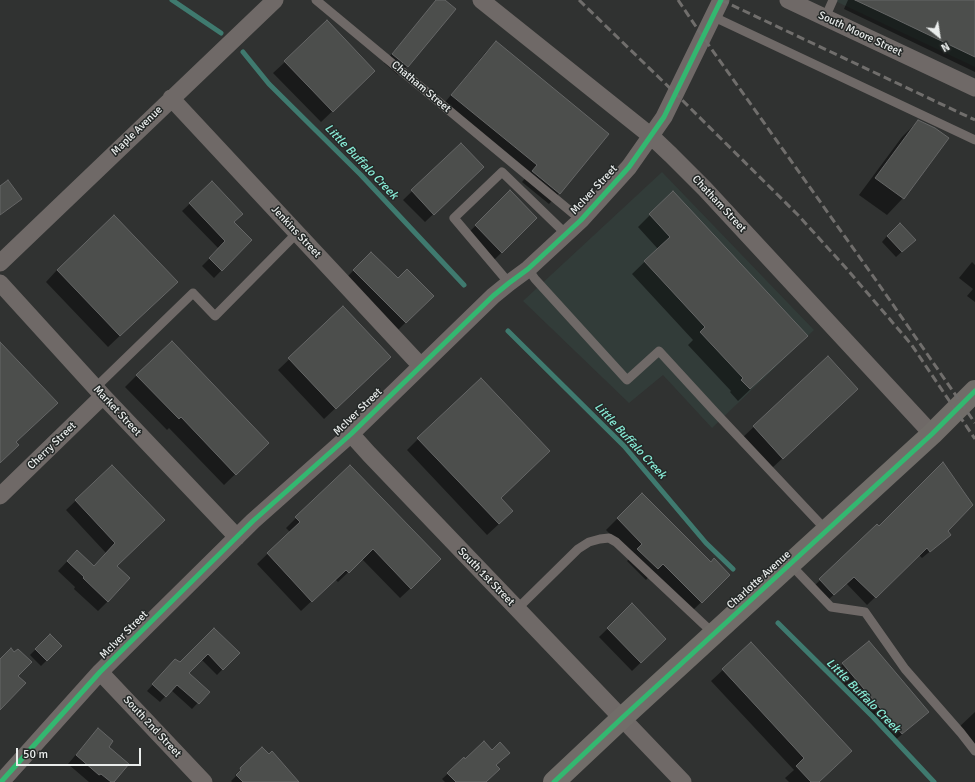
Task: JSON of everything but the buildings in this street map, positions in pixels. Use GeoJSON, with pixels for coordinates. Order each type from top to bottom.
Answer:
{"type":"FeatureCollection","features":[{"type":"Feature","properties":{"kind":"street","name":"Maple Avenue"},"geometry":{"type":"LineString","coordinates":[[0,263],[275,0]]}},
{"type":"Feature","properties":{"kind":"street","name":"Chatham Street"},"geometry":{"type":"LineString","coordinates":[[481,0],[651,136],[705,189],[932,434]]}},
{"type":"Feature","properties":{"kind":"street","name":"McIver Street"},"geometry":{"type":"LineString","coordinates":[[1,782],[100,672],[253,521],[351,434],[420,365],[509,282],[528,269],[581,220],[629,167],[664,117],[721,0]]}},
{"type":"Feature","properties":{"kind":"street","name":"South Moore Street"},"geometry":{"type":"LineString","coordinates":[[788,0],[975,88]]}},
{"type":"Feature","properties":{"kind":"street","name":"Jenkins Street"},"geometry":{"type":"LineString","coordinates":[[171,98],[420,365]]}},
{"type":"Feature","properties":{"kind":"street","name":"Market Street"},"geometry":{"type":"LineString","coordinates":[[0,283],[99,392],[237,537]]}},
{"type":"Feature","properties":{"kind":"street","name":"Charlotte Avenue"},"geometry":{"type":"LineString","coordinates":[[554,782],[932,434],[975,391]]}},
{"type":"Feature","properties":{"kind":"street","name":"Cherry Street"},"geometry":{"type":"LineString","coordinates":[[0,496],[99,392]]}},
{"type":"Feature","properties":{"kind":"street","name":"South 1st Street"},"geometry":{"type":"LineString","coordinates":[[351,434],[683,782]]}},
{"type":"Feature","properties":{"kind":"street","name":"South 2nd Street"},"geometry":{"type":"LineString","coordinates":[[100,672],[204,782]]}},
{"type":"Feature","properties":{"kind":"lane","name":"Chatham Street"},"geometry":{"type":"LineString","coordinates":[[316,0],[581,220]]}},
{"type":"Feature","properties":{"kind":"lane"},"geometry":{"type":"LineString","coordinates":[[825,18],[833,0]]}},
{"type":"Feature","properties":{"kind":"lane"},"geometry":{"type":"LineString","coordinates":[[714,16],[975,140]]}},
{"type":"Feature","properties":{"kind":"lane"},"geometry":{"type":"LineString","coordinates":[[509,282],[454,218],[502,172],[566,234]]}},
{"type":"Feature","properties":{"kind":"lane"},"geometry":{"type":"LineString","coordinates":[[99,392],[193,293],[215,316],[297,233]]}},
{"type":"Feature","properties":{"kind":"lane"},"geometry":{"type":"LineString","coordinates":[[528,269],[535,279],[627,380],[659,350],[827,531]]}},
{"type":"Feature","properties":{"kind":"lane"},"geometry":{"type":"LineString","coordinates":[[517,609],[578,549],[590,542],[609,538],[616,542],[714,634]]}},
{"type":"Feature","properties":{"kind":"lane"},"geometry":{"type":"LineString","coordinates":[[790,564],[831,607],[865,612],[905,669],[975,751]]}},
{"type":"Feature","properties":{"kind":"shaded area"},"geometry":{"type":"Polygon","coordinates":[[[833,0],[975,0],[975,67],[833,0]]]}},
{"type":"Feature","properties":{"kind":"shaded area"},"geometry":{"type":"Polygon","coordinates":[[[662,172],[814,330],[712,428],[663,375],[629,403],[523,301],[662,172]]]}},
{"type":"Feature","properties":{"kind":"waterway","name":"Little Buffalo Creek"},"geometry":{"type":"LineString","coordinates":[[172,0],[221,33]]}},
{"type":"Feature","properties":{"kind":"waterway","name":"Little Buffalo Creek"},"geometry":{"type":"LineString","coordinates":[[243,52],[269,84],[361,175],[464,285]]}},
{"type":"Feature","properties":{"kind":"waterway","name":"Little Buffalo Creek"},"geometry":{"type":"LineString","coordinates":[[508,331],[624,446],[706,543],[733,569]]}},
{"type":"Feature","properties":{"kind":"waterway","name":"Little Buffalo Creek"},"geometry":{"type":"LineString","coordinates":[[778,623],[873,717],[934,782]]}},
{"type":"Feature","properties":{"kind":"railway"},"geometry":{"type":"LineString","coordinates":[[579,0],[798,215],[846,268],[911,344],[975,439]]}},
{"type":"Feature","properties":{"kind":"railway"},"geometry":{"type":"LineString","coordinates":[[678,0],[975,423]]}},
{"type":"Feature","properties":{"kind":"railway"},"geometry":{"type":"LineString","coordinates":[[721,0],[975,120]]}},
{"type":"Feature","properties":{"kind":"cycle path"},"geometry":{"type":"LineString","coordinates":[[1,782],[100,672],[253,521],[351,434],[493,296],[528,269],[581,220],[629,167],[664,117],[721,0]]}},
{"type":"Feature","properties":{"kind":"cycle path"},"geometry":{"type":"LineString","coordinates":[[554,782],[932,434],[975,391]]}}]}
